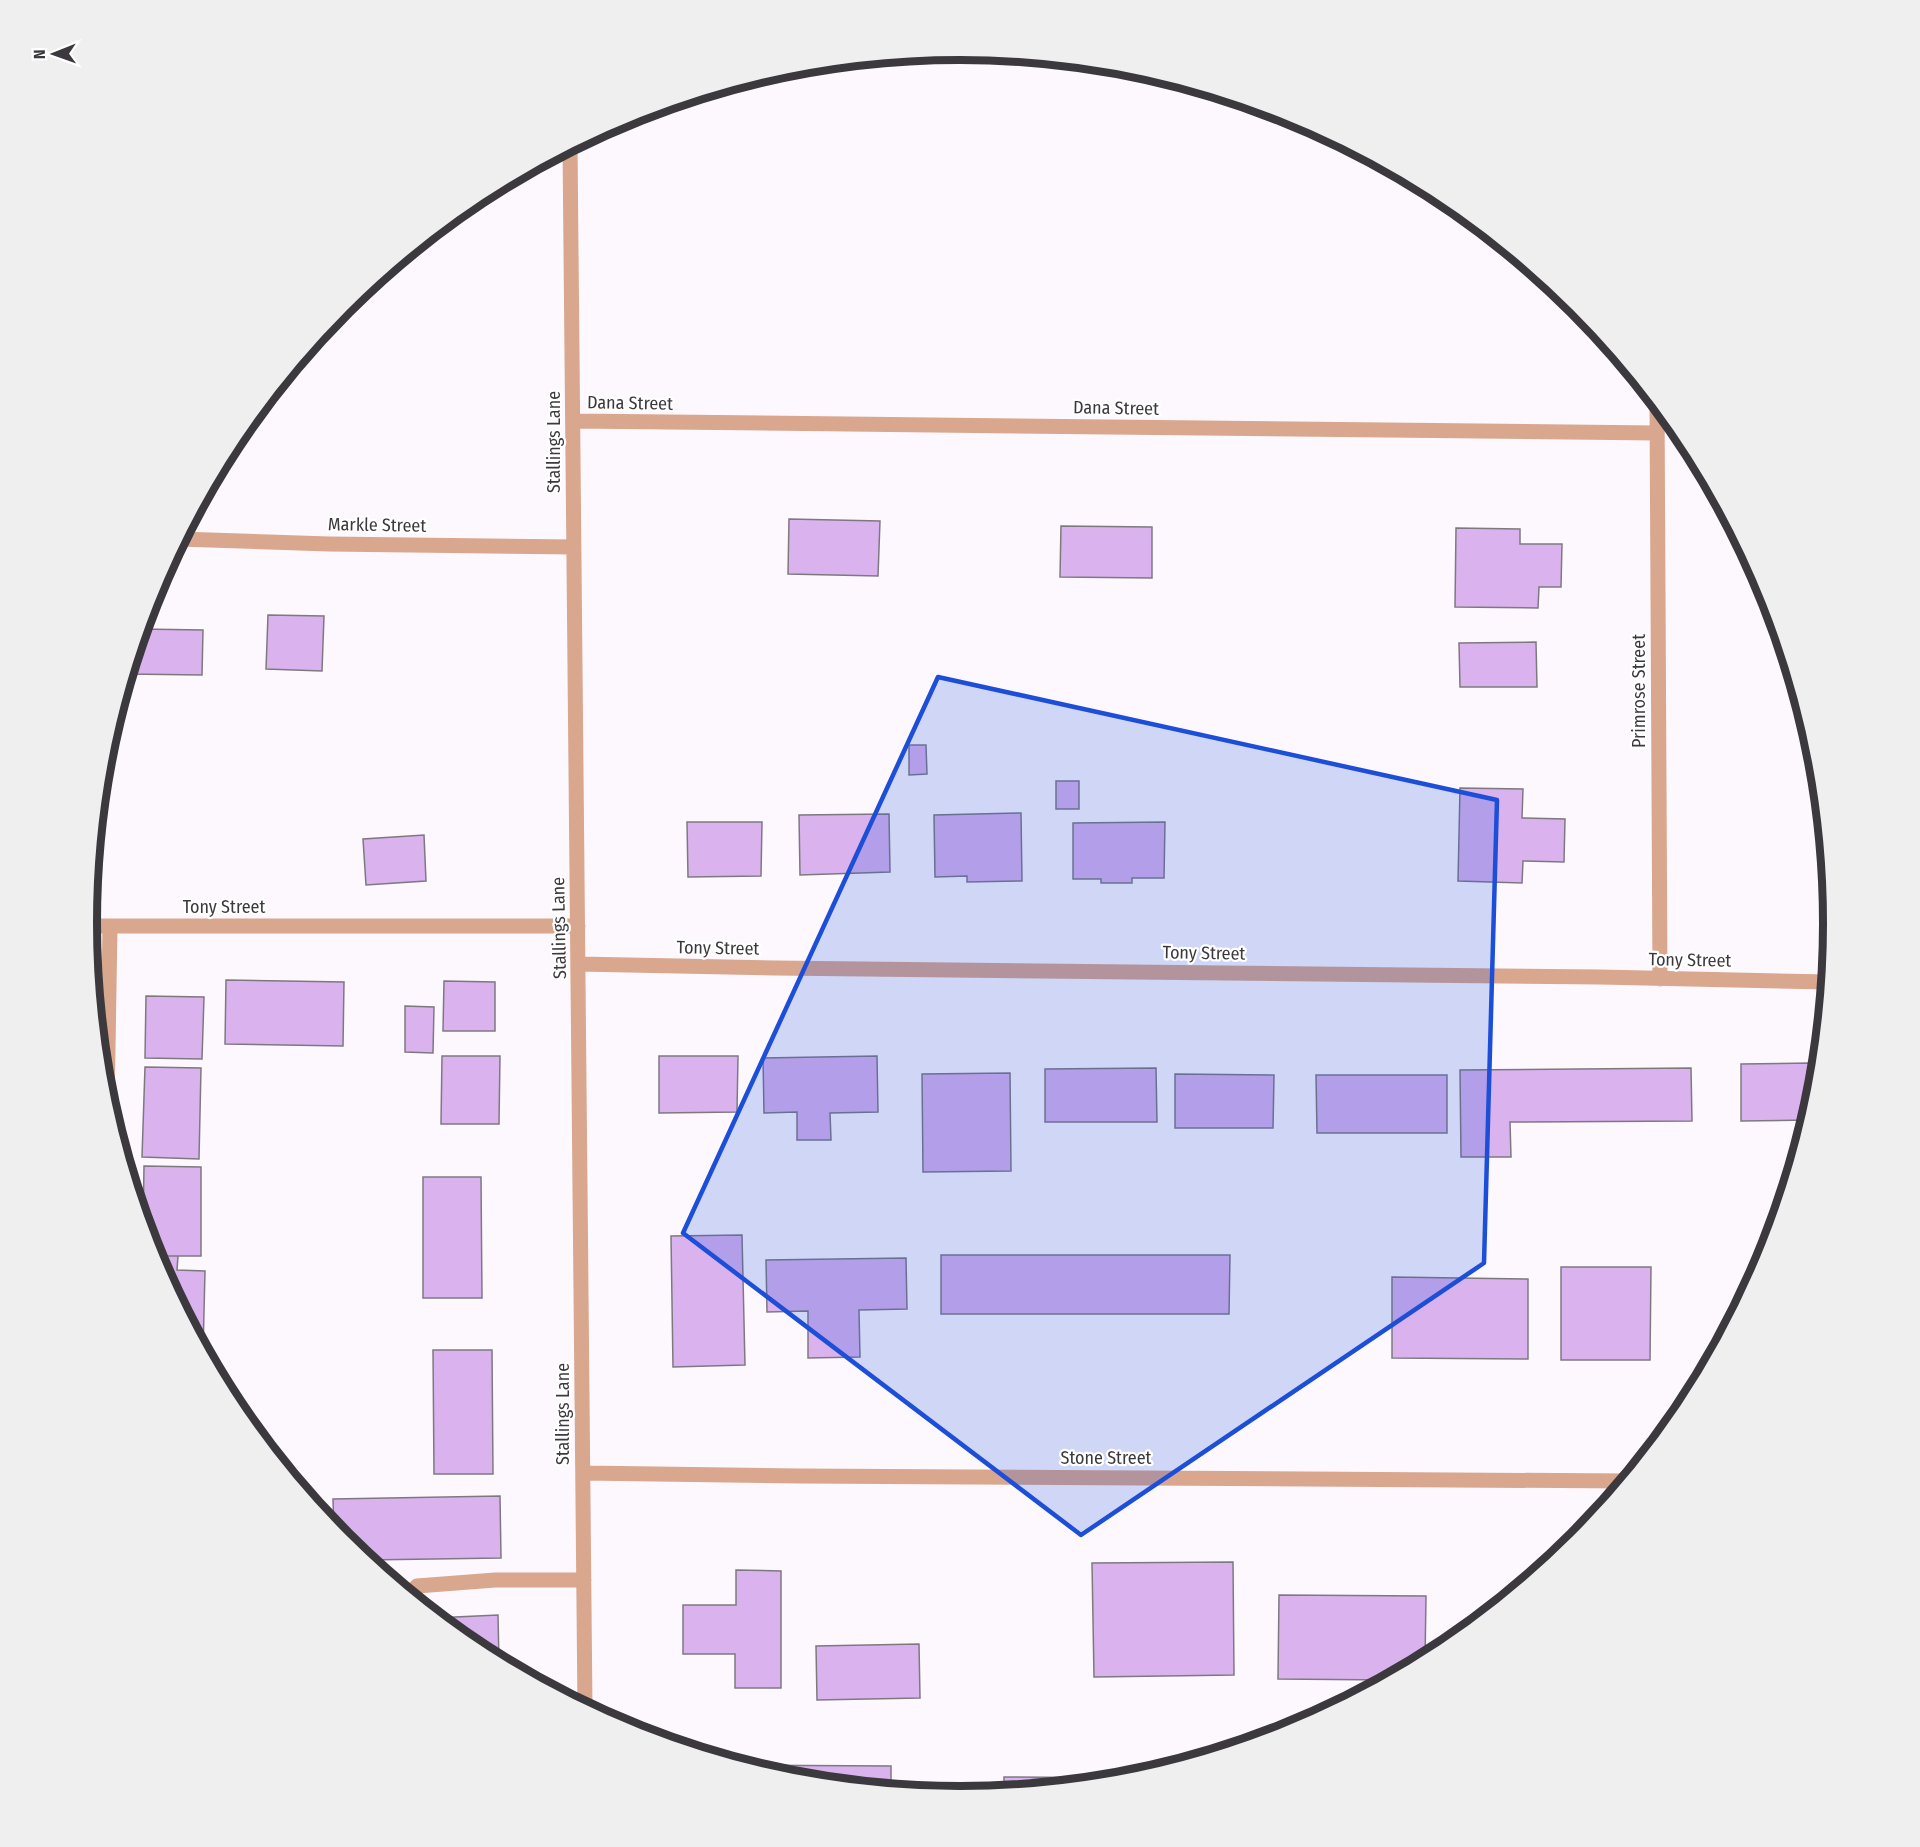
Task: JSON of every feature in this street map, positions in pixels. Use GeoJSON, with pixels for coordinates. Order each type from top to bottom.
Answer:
{"type":"FeatureCollection","features":[{"type":"Feature","properties":{"kind":"street","name":"Stallings Lane"},"geometry":{"type":"LineString","coordinates":[[570,153],[585,1701]]}},
{"type":"Feature","properties":{"kind":"street","name":"Primrose Street"},"geometry":{"type":"LineString","coordinates":[[1657,415],[1660,979]]}},
{"type":"Feature","properties":{"kind":"street","name":"Dana Street"},"geometry":{"type":"LineString","coordinates":[[574,422],[1658,433]]}},
{"type":"Feature","properties":{"kind":"street","name":"Markle Street"},"geometry":{"type":"LineString","coordinates":[[187,539],[329,544],[574,547]]}},
{"type":"Feature","properties":{"kind":"street","name":"Tony Street"},"geometry":{"type":"LineString","coordinates":[[96,926],[578,926]]}},
{"type":"Feature","properties":{"kind":"street"},"geometry":{"type":"LineString","coordinates":[[108,1060],[110,927]]}},
{"type":"Feature","properties":{"kind":"street","name":"Tony Street"},"geometry":{"type":"LineString","coordinates":[[579,964],[1822,982]]}},
{"type":"Feature","properties":{"kind":"street","name":"Stone Street"},"geometry":{"type":"LineString","coordinates":[[583,1473],[1619,1481]]}},
{"type":"Feature","properties":{"kind":"street"},"geometry":{"type":"LineString","coordinates":[[412,1591],[417,1586],[495,1580],[584,1581]]}},
{"type":"Feature","properties":{"kind":"highlighted area"},"geometry":{"type":"Polygon","coordinates":[[[938,677],[1497,800],[1484,1263],[1081,1535],[683,1233],[938,677]]]}},
{"type":"Feature","properties":{"kind":"building"},"geometry":{"type":"Polygon","coordinates":[[[789,519],[880,521],[878,576],[788,574],[789,519]]]}},
{"type":"Feature","properties":{"kind":"building"},"geometry":{"type":"Polygon","coordinates":[[[1061,526],[1152,527],[1152,578],[1060,577],[1061,526]]]}},
{"type":"Feature","properties":{"kind":"building"},"geometry":{"type":"Polygon","coordinates":[[[1456,528],[1520,529],[1520,544],[1562,544],[1561,587],[1539,587],[1538,608],[1455,607],[1456,528]]]}},
{"type":"Feature","properties":{"kind":"building"},"geometry":{"type":"Polygon","coordinates":[[[268,615],[324,616],[322,671],[266,669],[268,615]]]}},
{"type":"Feature","properties":{"kind":"building"},"geometry":{"type":"Polygon","coordinates":[[[148,629],[203,630],[202,675],[134,674],[148,629]]]}},
{"type":"Feature","properties":{"kind":"building"},"geometry":{"type":"Polygon","coordinates":[[[1536,642],[1537,687],[1460,687],[1459,643],[1536,642]]]}},
{"type":"Feature","properties":{"kind":"building"},"geometry":{"type":"Polygon","coordinates":[[[909,745],[926,745],[927,774],[909,775],[909,745]]]}},
{"type":"Feature","properties":{"kind":"building"},"geometry":{"type":"Polygon","coordinates":[[[1056,781],[1079,781],[1079,809],[1056,809],[1056,781]]]}},
{"type":"Feature","properties":{"kind":"building"},"geometry":{"type":"Polygon","coordinates":[[[1460,788],[1523,789],[1522,818],[1565,819],[1564,862],[1523,861],[1522,883],[1458,881],[1460,788]]]}},
{"type":"Feature","properties":{"kind":"building"},"geometry":{"type":"Polygon","coordinates":[[[1021,813],[1022,881],[967,882],[967,876],[935,877],[934,815],[1021,813]]]}},
{"type":"Feature","properties":{"kind":"building"},"geometry":{"type":"Polygon","coordinates":[[[889,814],[890,872],[800,875],[799,815],[889,814]]]}},
{"type":"Feature","properties":{"kind":"building"},"geometry":{"type":"Polygon","coordinates":[[[687,822],[762,822],[761,876],[688,877],[687,822]]]}},
{"type":"Feature","properties":{"kind":"building"},"geometry":{"type":"Polygon","coordinates":[[[1165,822],[1164,878],[1132,878],[1132,883],[1101,883],[1101,879],[1073,879],[1073,823],[1165,822]]]}},
{"type":"Feature","properties":{"kind":"building"},"geometry":{"type":"Polygon","coordinates":[[[424,835],[426,881],[366,885],[363,839],[424,835]]]}},
{"type":"Feature","properties":{"kind":"building"},"geometry":{"type":"Polygon","coordinates":[[[226,980],[344,982],[343,1046],[225,1044],[226,980]]]}},
{"type":"Feature","properties":{"kind":"building"},"geometry":{"type":"Polygon","coordinates":[[[444,981],[495,982],[495,1031],[443,1031],[444,981]]]}},
{"type":"Feature","properties":{"kind":"building"},"geometry":{"type":"Polygon","coordinates":[[[146,996],[204,997],[202,1059],[145,1058],[146,996]]]}},
{"type":"Feature","properties":{"kind":"building"},"geometry":{"type":"Polygon","coordinates":[[[405,1006],[434,1007],[433,1053],[405,1052],[405,1006]]]}},
{"type":"Feature","properties":{"kind":"building"},"geometry":{"type":"Polygon","coordinates":[[[442,1056],[500,1056],[499,1124],[441,1124],[442,1056]]]}},
{"type":"Feature","properties":{"kind":"building"},"geometry":{"type":"Polygon","coordinates":[[[659,1056],[738,1056],[737,1112],[659,1113],[659,1056]]]}},
{"type":"Feature","properties":{"kind":"building"},"geometry":{"type":"Polygon","coordinates":[[[877,1056],[878,1112],[830,1113],[831,1140],[797,1140],[797,1112],[764,1113],[763,1058],[877,1056]]]}},
{"type":"Feature","properties":{"kind":"building"},"geometry":{"type":"Polygon","coordinates":[[[1811,1063],[1800,1120],[1741,1121],[1741,1064],[1811,1063]]]}},
{"type":"Feature","properties":{"kind":"building"},"geometry":{"type":"Polygon","coordinates":[[[145,1067],[201,1068],[199,1159],[142,1157],[145,1067]]]}},
{"type":"Feature","properties":{"kind":"building"},"geometry":{"type":"Polygon","coordinates":[[[1156,1068],[1157,1122],[1045,1122],[1045,1069],[1156,1068]]]}},
{"type":"Feature","properties":{"kind":"building"},"geometry":{"type":"Polygon","coordinates":[[[1691,1068],[1692,1121],[1510,1122],[1511,1157],[1461,1157],[1460,1070],[1691,1068]]]}},
{"type":"Feature","properties":{"kind":"building"},"geometry":{"type":"Polygon","coordinates":[[[1010,1073],[1011,1171],[923,1172],[922,1074],[1010,1073]]]}},
{"type":"Feature","properties":{"kind":"building"},"geometry":{"type":"Polygon","coordinates":[[[1175,1074],[1274,1075],[1273,1128],[1175,1128],[1175,1074]]]}},
{"type":"Feature","properties":{"kind":"building"},"geometry":{"type":"Polygon","coordinates":[[[1316,1075],[1447,1075],[1447,1133],[1317,1133],[1316,1075]]]}},
{"type":"Feature","properties":{"kind":"building"},"geometry":{"type":"Polygon","coordinates":[[[144,1166],[201,1167],[201,1256],[163,1256],[143,1205],[144,1166]]]}},
{"type":"Feature","properties":{"kind":"building"},"geometry":{"type":"Polygon","coordinates":[[[423,1177],[481,1177],[482,1298],[423,1298],[423,1177]]]}},
{"type":"Feature","properties":{"kind":"building"},"geometry":{"type":"Polygon","coordinates":[[[742,1235],[745,1365],[673,1367],[671,1236],[742,1235]]]}},
{"type":"Feature","properties":{"kind":"building"},"geometry":{"type":"Polygon","coordinates":[[[941,1255],[1230,1255],[1229,1314],[941,1314],[941,1255]]]}},
{"type":"Feature","properties":{"kind":"building"},"geometry":{"type":"Polygon","coordinates":[[[163,1256],[178,1256],[177,1270],[205,1271],[203,1338],[163,1256]]]}},
{"type":"Feature","properties":{"kind":"building"},"geometry":{"type":"Polygon","coordinates":[[[906,1258],[907,1309],[859,1310],[860,1357],[808,1358],[808,1311],[767,1312],[766,1260],[906,1258]]]}},
{"type":"Feature","properties":{"kind":"building"},"geometry":{"type":"Polygon","coordinates":[[[1561,1267],[1651,1267],[1650,1360],[1561,1360],[1561,1267]]]}},
{"type":"Feature","properties":{"kind":"building"},"geometry":{"type":"Polygon","coordinates":[[[1392,1277],[1528,1279],[1528,1359],[1392,1358],[1392,1277]]]}},
{"type":"Feature","properties":{"kind":"building"},"geometry":{"type":"Polygon","coordinates":[[[433,1350],[492,1350],[493,1474],[434,1474],[433,1350]]]}},
{"type":"Feature","properties":{"kind":"building"},"geometry":{"type":"Polygon","coordinates":[[[500,1496],[501,1558],[377,1560],[334,1517],[333,1499],[500,1496]]]}},
{"type":"Feature","properties":{"kind":"building"},"geometry":{"type":"Polygon","coordinates":[[[1233,1562],[1234,1675],[1094,1677],[1092,1563],[1233,1562]]]}},
{"type":"Feature","properties":{"kind":"building"},"geometry":{"type":"Polygon","coordinates":[[[736,1570],[781,1571],[781,1688],[735,1688],[735,1654],[683,1654],[683,1605],[736,1605],[736,1570]]]}},
{"type":"Feature","properties":{"kind":"building"},"geometry":{"type":"Polygon","coordinates":[[[1279,1595],[1426,1596],[1425,1650],[1392,1671],[1376,1680],[1278,1679],[1279,1595]]]}},
{"type":"Feature","properties":{"kind":"building"},"geometry":{"type":"Polygon","coordinates":[[[498,1615],[499,1653],[480,1641],[446,1617],[498,1615]]]}},
{"type":"Feature","properties":{"kind":"building"},"geometry":{"type":"Polygon","coordinates":[[[919,1644],[920,1698],[817,1700],[816,1646],[919,1644]]]}},
{"type":"Feature","properties":{"kind":"building"},"geometry":{"type":"Polygon","coordinates":[[[770,1765],[891,1766],[891,1784],[847,1780],[770,1765]]]}},
{"type":"Feature","properties":{"kind":"building"},"geometry":{"type":"Polygon","coordinates":[[[1004,1777],[1086,1778],[1073,1780],[1004,1785],[1004,1777]]]}}]}
